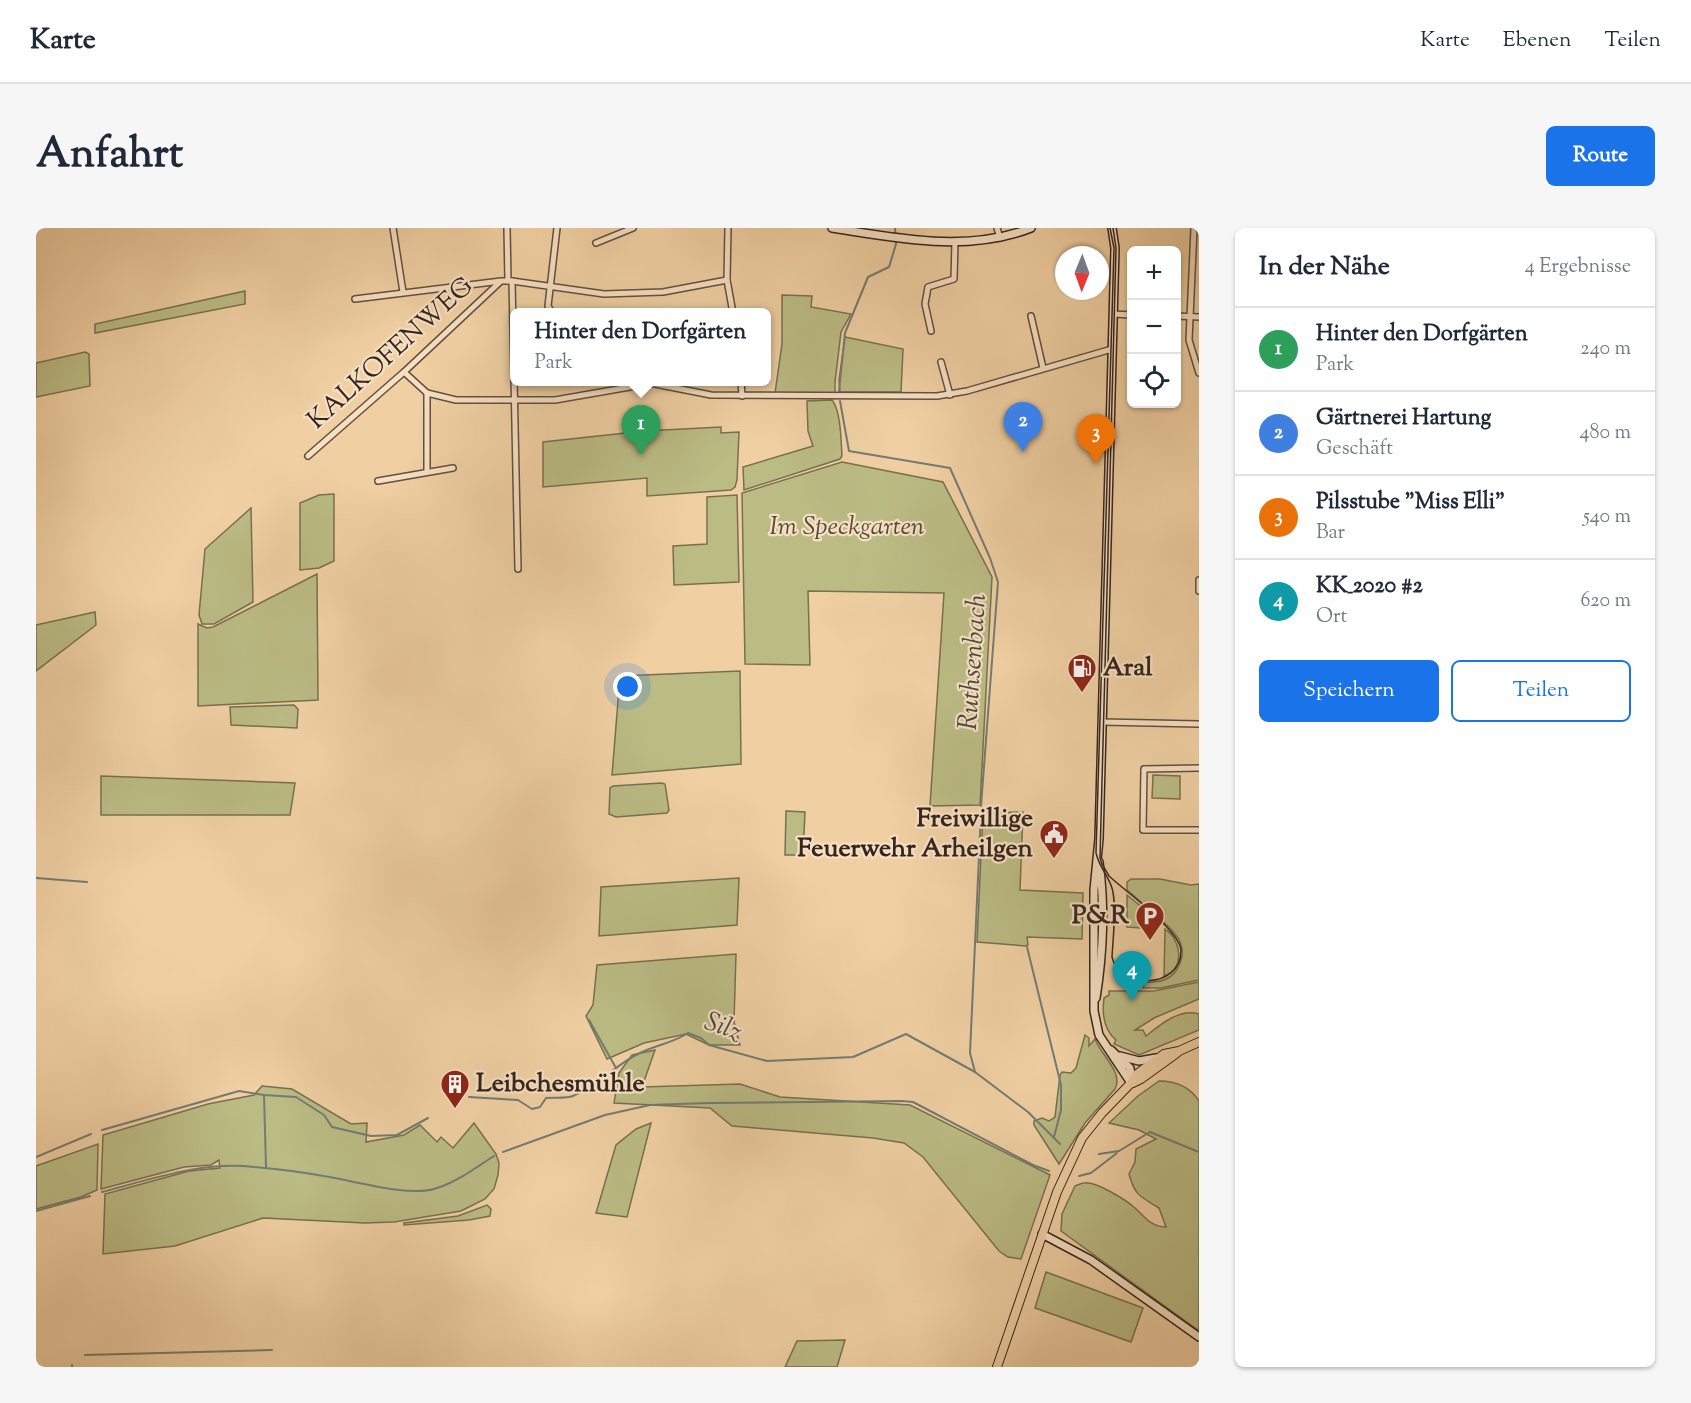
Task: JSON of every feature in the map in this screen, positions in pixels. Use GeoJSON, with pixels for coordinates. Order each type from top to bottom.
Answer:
{"type":"FeatureCollection","features":[{"type":"Feature","properties":{"kind":"main road"},"geometry":{"type":"LineString","coordinates":[[997,1367],[1063,1176],[1082,1138],[1101,1113],[1137,1074],[1158,1058],[1199,1042]]}},
{"type":"Feature","properties":{"kind":"main road"},"geometry":{"type":"LineString","coordinates":[[1131,1083],[1166,1063],[1179,1051]]}},
{"type":"Feature","properties":{"kind":"street"},"geometry":{"type":"LineString","coordinates":[[393,228],[402,292]]}},
{"type":"Feature","properties":{"kind":"street"},"geometry":{"type":"LineString","coordinates":[[507,228],[511,308]]}},
{"type":"Feature","properties":{"kind":"street"},"geometry":{"type":"LineString","coordinates":[[549,308],[557,228]]}},
{"type":"Feature","properties":{"kind":"street"},"geometry":{"type":"LineString","coordinates":[[596,243],[633,228]]}},
{"type":"Feature","properties":{"kind":"street"},"geometry":{"type":"LineString","coordinates":[[728,228],[727,280],[732,308]]}},
{"type":"Feature","properties":{"kind":"street"},"geometry":{"type":"LineString","coordinates":[[832,228],[877,232],[897,238],[956,242],[1000,238],[1031,228]]}},
{"type":"Feature","properties":{"kind":"street"},"geometry":{"type":"LineString","coordinates":[[997,228],[1000,238]]}},
{"type":"Feature","properties":{"kind":"street"},"geometry":{"type":"LineString","coordinates":[[1112,228],[1115,248],[1098,853],[1103,890],[1100,975],[1095,1004],[1095,1021],[1099,1035],[1131,1083]]}},
{"type":"Feature","properties":{"kind":"street"},"geometry":{"type":"LineString","coordinates":[[1194,228],[1189,340],[1199,373]]}},
{"type":"Feature","properties":{"kind":"street"},"geometry":{"type":"LineString","coordinates":[[931,331],[925,304],[928,287],[954,279],[956,242]]}},
{"type":"Feature","properties":{"kind":"street"},"geometry":{"type":"LineString","coordinates":[[354,299],[501,281],[597,294],[623,294],[663,292],[727,280]]}},
{"type":"Feature","properties":{"kind":"street","name":"KALKOFENWEG"},"geometry":{"type":"LineString","coordinates":[[308,456],[404,372],[501,281]]}},
{"type":"Feature","properties":{"kind":"street"},"geometry":{"type":"LineString","coordinates":[[1113,314],[1127,315]]}},
{"type":"Feature","properties":{"kind":"street"},"geometry":{"type":"LineString","coordinates":[[1031,316],[1043,368]]}},
{"type":"Feature","properties":{"kind":"street"},"geometry":{"type":"LineString","coordinates":[[1181,316],[1199,317]]}},
{"type":"Feature","properties":{"kind":"street"},"geometry":{"type":"LineString","coordinates":[[667,386],[711,395],[742,396],[950,395],[1112,349]]}},
{"type":"Feature","properties":{"kind":"street"},"geometry":{"type":"LineString","coordinates":[[941,362],[950,395]]}},
{"type":"Feature","properties":{"kind":"street"},"geometry":{"type":"LineString","coordinates":[[404,372],[427,393],[456,400],[555,400],[627,386]]}},
{"type":"Feature","properties":{"kind":"street"},"geometry":{"type":"LineString","coordinates":[[514,386],[518,569]]}},
{"type":"Feature","properties":{"kind":"street"},"geometry":{"type":"LineString","coordinates":[[741,386],[742,396]]}},
{"type":"Feature","properties":{"kind":"street"},"geometry":{"type":"LineString","coordinates":[[427,393],[427,472]]}},
{"type":"Feature","properties":{"kind":"street"},"geometry":{"type":"LineString","coordinates":[[378,481],[453,468]]}},
{"type":"Feature","properties":{"kind":"street"},"geometry":{"type":"LineString","coordinates":[[1199,580],[1199,591]]}},
{"type":"Feature","properties":{"kind":"street"},"geometry":{"type":"LineString","coordinates":[[1102,722],[1199,724]]}},
{"type":"Feature","properties":{"kind":"street"},"geometry":{"type":"LineString","coordinates":[[1199,768],[1144,769],[1143,830],[1199,830]]}},
{"type":"Feature","properties":{"kind":"street"},"geometry":{"type":"LineString","coordinates":[[1106,1047],[1130,1068],[1131,1083]]}},
{"type":"Feature","properties":{"kind":"street"},"geometry":{"type":"LineString","coordinates":[[1118,1056],[1139,1061],[1158,1058]]}},
{"type":"Feature","properties":{"kind":"street"},"geometry":{"type":"LineString","coordinates":[[1042,1234],[1091,1260],[1199,1336]]}},
{"type":"Feature","properties":{"kind":"green space"},"geometry":{"type":"Polygon","coordinates":[[[245,291],[245,304],[95,333],[95,324],[245,291]]]}},
{"type":"Feature","properties":{"kind":"green space"},"geometry":{"type":"Polygon","coordinates":[[[782,295],[812,296],[811,307],[851,314],[841,332],[835,393],[775,393],[782,344],[782,295]]]}},
{"type":"Feature","properties":{"kind":"green space"},"geometry":{"type":"Polygon","coordinates":[[[845,337],[903,349],[901,392],[840,392],[839,380],[845,337]]]}},
{"type":"Feature","properties":{"kind":"green space"},"geometry":{"type":"Polygon","coordinates":[[[85,352],[89,354],[90,386],[36,397],[36,363],[85,352]]]}},
{"type":"Feature","properties":{"kind":"green space"},"geometry":{"type":"Polygon","coordinates":[[[832,400],[840,426],[842,456],[840,459],[744,490],[743,467],[813,446],[808,431],[807,401],[832,400]]]}},
{"type":"Feature","properties":{"kind":"green space"},"geometry":{"type":"Polygon","coordinates":[[[721,427],[721,433],[739,432],[737,480],[735,487],[731,490],[647,496],[647,478],[543,487],[543,442],[644,431],[721,427]]]}},
{"type":"Feature","properties":{"kind":"green space","name":"Im Speckgarten"},"geometry":{"type":"Polygon","coordinates":[[[842,462],[943,482],[992,577],[980,805],[930,806],[944,593],[808,591],[810,665],[745,664],[742,493],[842,462]]]}},
{"type":"Feature","properties":{"kind":"green space"},"geometry":{"type":"Polygon","coordinates":[[[334,494],[334,561],[319,568],[300,570],[300,503],[319,495],[334,494]]]}},
{"type":"Feature","properties":{"kind":"green space"},"geometry":{"type":"Polygon","coordinates":[[[737,495],[739,582],[674,585],[673,546],[707,544],[707,497],[737,495]]]}},
{"type":"Feature","properties":{"kind":"green space"},"geometry":{"type":"Polygon","coordinates":[[[251,508],[253,602],[214,624],[202,624],[199,615],[205,549],[251,508]]]}},
{"type":"Feature","properties":{"kind":"green space"},"geometry":{"type":"Polygon","coordinates":[[[317,574],[318,700],[198,706],[198,624],[207,628],[213,627],[317,574]]]}},
{"type":"Feature","properties":{"kind":"green space"},"geometry":{"type":"Polygon","coordinates":[[[95,612],[96,625],[36,671],[36,625],[95,612]]]}},
{"type":"Feature","properties":{"kind":"green space"},"geometry":{"type":"Polygon","coordinates":[[[740,671],[741,764],[612,775],[620,676],[740,671]]]}},
{"type":"Feature","properties":{"kind":"green space"},"geometry":{"type":"Polygon","coordinates":[[[294,705],[298,709],[297,728],[231,725],[230,707],[294,705]]]}},
{"type":"Feature","properties":{"kind":"green space"},"geometry":{"type":"Polygon","coordinates":[[[1153,775],[1180,776],[1180,799],[1152,798],[1153,775]]]}},
{"type":"Feature","properties":{"kind":"green space"},"geometry":{"type":"Polygon","coordinates":[[[101,776],[295,783],[290,815],[101,815],[101,776]]]}},
{"type":"Feature","properties":{"kind":"green space"},"geometry":{"type":"Polygon","coordinates":[[[665,784],[669,810],[667,813],[616,817],[609,814],[610,788],[613,786],[665,784]]]}},
{"type":"Feature","properties":{"kind":"green space"},"geometry":{"type":"Polygon","coordinates":[[[786,811],[805,812],[803,855],[785,855],[786,811]]]}},
{"type":"Feature","properties":{"kind":"green space"},"geometry":{"type":"Polygon","coordinates":[[[1023,812],[1020,890],[1083,893],[1082,939],[1027,937],[1028,945],[1026,946],[977,942],[983,813],[1023,812]]]}},
{"type":"Feature","properties":{"kind":"green space"},"geometry":{"type":"Polygon","coordinates":[[[739,878],[737,925],[599,936],[601,887],[739,878]]]}},
{"type":"Feature","properties":{"kind":"green space"},"geometry":{"type":"Polygon","coordinates":[[[1131,879],[1160,879],[1191,885],[1199,884],[1199,980],[1161,988],[1143,988],[1145,982],[1159,981],[1171,976],[1181,960],[1182,951],[1181,943],[1172,930],[1127,890],[1127,882],[1131,879]]]}},
{"type":"Feature","properties":{"kind":"green space"},"geometry":{"type":"Polygon","coordinates":[[[1127,895],[1161,924],[1140,924],[1140,928],[1127,927],[1127,895]]]}},
{"type":"Feature","properties":{"kind":"green space"},"geometry":{"type":"Polygon","coordinates":[[[1165,929],[1175,940],[1179,954],[1176,967],[1164,976],[1165,929]]]}},
{"type":"Feature","properties":{"kind":"green space"},"geometry":{"type":"Polygon","coordinates":[[[736,954],[734,1022],[740,1045],[709,1045],[686,1034],[644,1043],[607,1059],[586,1016],[593,1005],[597,965],[736,954]]]}},
{"type":"Feature","properties":{"kind":"green space"},"geometry":{"type":"Polygon","coordinates":[[[1199,982],[1199,999],[1154,1018],[1135,1030],[1143,1030],[1146,1036],[1171,1018],[1192,1013],[1199,1014],[1199,1030],[1139,1055],[1114,1044],[1116,1040],[1106,1026],[1103,1009],[1104,998],[1109,995],[1109,991],[1154,991],[1199,982]]]}},
{"type":"Feature","properties":{"kind":"green space"},"geometry":{"type":"Polygon","coordinates":[[[1085,1035],[1089,1038],[1089,1046],[1095,1039],[1114,1070],[1117,1083],[1115,1089],[1085,1123],[1059,1164],[1034,1125],[1034,1121],[1042,1118],[1049,1121],[1055,1117],[1060,1075],[1062,1072],[1071,1073],[1076,1068],[1085,1035]]]}},
{"type":"Feature","properties":{"kind":"green space"},"geometry":{"type":"Polygon","coordinates":[[[655,1050],[642,1087],[740,1084],[780,1097],[910,1105],[1050,1175],[1021,1259],[1008,1257],[999,1251],[923,1157],[904,1143],[873,1138],[732,1126],[710,1108],[614,1103],[619,1073],[632,1055],[655,1050]]]}},
{"type":"Feature","properties":{"kind":"green space"},"geometry":{"type":"Polygon","coordinates":[[[1159,1081],[1182,1086],[1199,1101],[1199,1331],[1061,1231],[1062,1214],[1075,1186],[1084,1183],[1096,1185],[1111,1192],[1152,1223],[1166,1227],[1159,1208],[1139,1195],[1129,1174],[1135,1162],[1136,1149],[1156,1139],[1139,1130],[1109,1123],[1138,1096],[1159,1081]]]}},
{"type":"Feature","properties":{"kind":"green space"},"geometry":{"type":"Polygon","coordinates":[[[262,1086],[292,1089],[351,1124],[367,1123],[366,1142],[404,1135],[420,1125],[437,1142],[441,1137],[453,1148],[474,1123],[496,1154],[499,1163],[494,1189],[485,1199],[461,1211],[394,1222],[365,1223],[263,1218],[175,1246],[103,1254],[105,1194],[189,1171],[220,1168],[219,1160],[211,1165],[184,1167],[101,1189],[103,1135],[208,1104],[254,1095],[262,1086]]]}},
{"type":"Feature","properties":{"kind":"green space"},"geometry":{"type":"Polygon","coordinates":[[[651,1123],[627,1217],[596,1213],[616,1145],[636,1129],[651,1123]]]}},
{"type":"Feature","properties":{"kind":"green space"},"geometry":{"type":"Polygon","coordinates":[[[98,1144],[97,1190],[81,1197],[36,1209],[36,1166],[98,1144]]]}},
{"type":"Feature","properties":{"kind":"green space"},"geometry":{"type":"Polygon","coordinates":[[[487,1205],[491,1209],[490,1216],[404,1225],[404,1223],[458,1216],[487,1205]]]}},
{"type":"Feature","properties":{"kind":"green space"},"geometry":{"type":"Polygon","coordinates":[[[1046,1272],[1143,1308],[1131,1342],[1035,1308],[1046,1272]]]}},
{"type":"Feature","properties":{"kind":"green space"},"geometry":{"type":"Polygon","coordinates":[[[845,1340],[837,1367],[785,1367],[797,1341],[845,1340]]]}},
{"type":"Feature","properties":{"kind":"waterway","name":"Ruthsenbach"},"geometry":{"type":"LineString","coordinates":[[839,391],[845,333],[868,277],[889,267],[896,244],[895,228]]}},
{"type":"Feature","properties":{"kind":"waterway","name":"Ruthsenbach"},"geometry":{"type":"LineString","coordinates":[[840,401],[849,451],[950,468],[990,558],[998,582],[981,806]]}},
{"type":"Feature","properties":{"kind":"waterway","name":"Ruthsenbach"},"geometry":{"type":"LineString","coordinates":[[975,1072],[970,1053],[981,813]]}},
{"type":"Feature","properties":{"kind":"waterway"},"geometry":{"type":"LineString","coordinates":[[36,878],[87,882]]}},
{"type":"Feature","properties":{"kind":"waterway"},"geometry":{"type":"LineString","coordinates":[[1027,947],[1061,1085],[1061,1110],[1054,1137]]}},
{"type":"Feature","properties":{"kind":"waterway"},"geometry":{"type":"LineString","coordinates":[[589,1020],[616,1068]]}},
{"type":"Feature","properties":{"kind":"waterway","name":"Silz"},"geometry":{"type":"LineString","coordinates":[[469,1097],[518,1100],[532,1109],[540,1107],[546,1098],[567,1097],[582,1092],[631,1058],[688,1033],[701,1038],[709,1045],[767,1061],[853,1057],[906,1034],[975,1072],[1028,1112],[1060,1144]]}},
{"type":"Feature","properties":{"kind":"waterway"},"geometry":{"type":"LineString","coordinates":[[102,1130],[239,1091],[296,1097],[324,1115],[332,1127],[371,1136],[397,1135],[428,1118]]}},
{"type":"Feature","properties":{"kind":"waterway"},"geometry":{"type":"LineString","coordinates":[[264,1095],[266,1167]]}},
{"type":"Feature","properties":{"kind":"waterway"},"geometry":{"type":"LineString","coordinates":[[503,1152],[605,1115],[650,1105],[902,1101],[913,1102],[1033,1165],[1049,1171]]}},
{"type":"Feature","properties":{"kind":"waterway"},"geometry":{"type":"LineString","coordinates":[[1099,1154],[1119,1151],[1150,1132],[1199,1152]]}},
{"type":"Feature","properties":{"kind":"waterway"},"geometry":{"type":"LineString","coordinates":[[36,1157],[91,1134]]}},
{"type":"Feature","properties":{"kind":"waterway"},"geometry":{"type":"LineString","coordinates":[[1079,1176],[1091,1173],[1117,1153]]}},
{"type":"Feature","properties":{"kind":"waterway"},"geometry":{"type":"LineString","coordinates":[[102,1192],[177,1172],[235,1166],[305,1173],[399,1190],[424,1191],[450,1183],[494,1156]]}},
{"type":"Feature","properties":{"kind":"waterway"},"geometry":{"type":"LineString","coordinates":[[36,1211],[90,1196]]}},
{"type":"Feature","properties":{"kind":"waterway"},"geometry":{"type":"LineString","coordinates":[[85,1355],[272,1350]]}},
{"type":"Feature","properties":{"kind":"tram line"},"geometry":{"type":"LineString","coordinates":[[1110,228],[1114,248],[1096,853],[1113,895],[1112,957],[1117,968],[1126,975],[1137,980],[1149,981],[1171,973],[1178,964],[1181,951],[1179,943],[1162,922],[1109,876],[1100,858],[1116,248],[1113,228]]}},
{"type":"Feature","properties":{"kind":"place","name":"Gärtnerei Hartung"},"geometry":{"type":"Point","coordinates":[1023,452]}},
{"type":"Feature","properties":{"kind":"place","name":"Hinter den Dorfgärten"},"geometry":{"type":"Point","coordinates":[641,455]}},
{"type":"Feature","properties":{"kind":"place","name":"Pilsstube \"Miss Elli\""},"geometry":{"type":"Point","coordinates":[1096,464]}},
{"type":"Feature","properties":{"kind":"place","name":"Aral"},"geometry":{"type":"Point","coordinates":[1082,694]}},
{"type":"Feature","properties":{"kind":"place","name":"Freiwillige Feuerwehr Arheilgen"},"geometry":{"type":"Point","coordinates":[1054,860]}},
{"type":"Feature","properties":{"kind":"place","name":"P&R"},"geometry":{"type":"Point","coordinates":[1150,942]}},
{"type":"Feature","properties":{"kind":"place","name":"KK_2020 #2"},"geometry":{"type":"Point","coordinates":[1132,1001]}},
{"type":"Feature","properties":{"kind":"place","name":"Leibchesmühle"},"geometry":{"type":"Point","coordinates":[455,1110]}}]}
